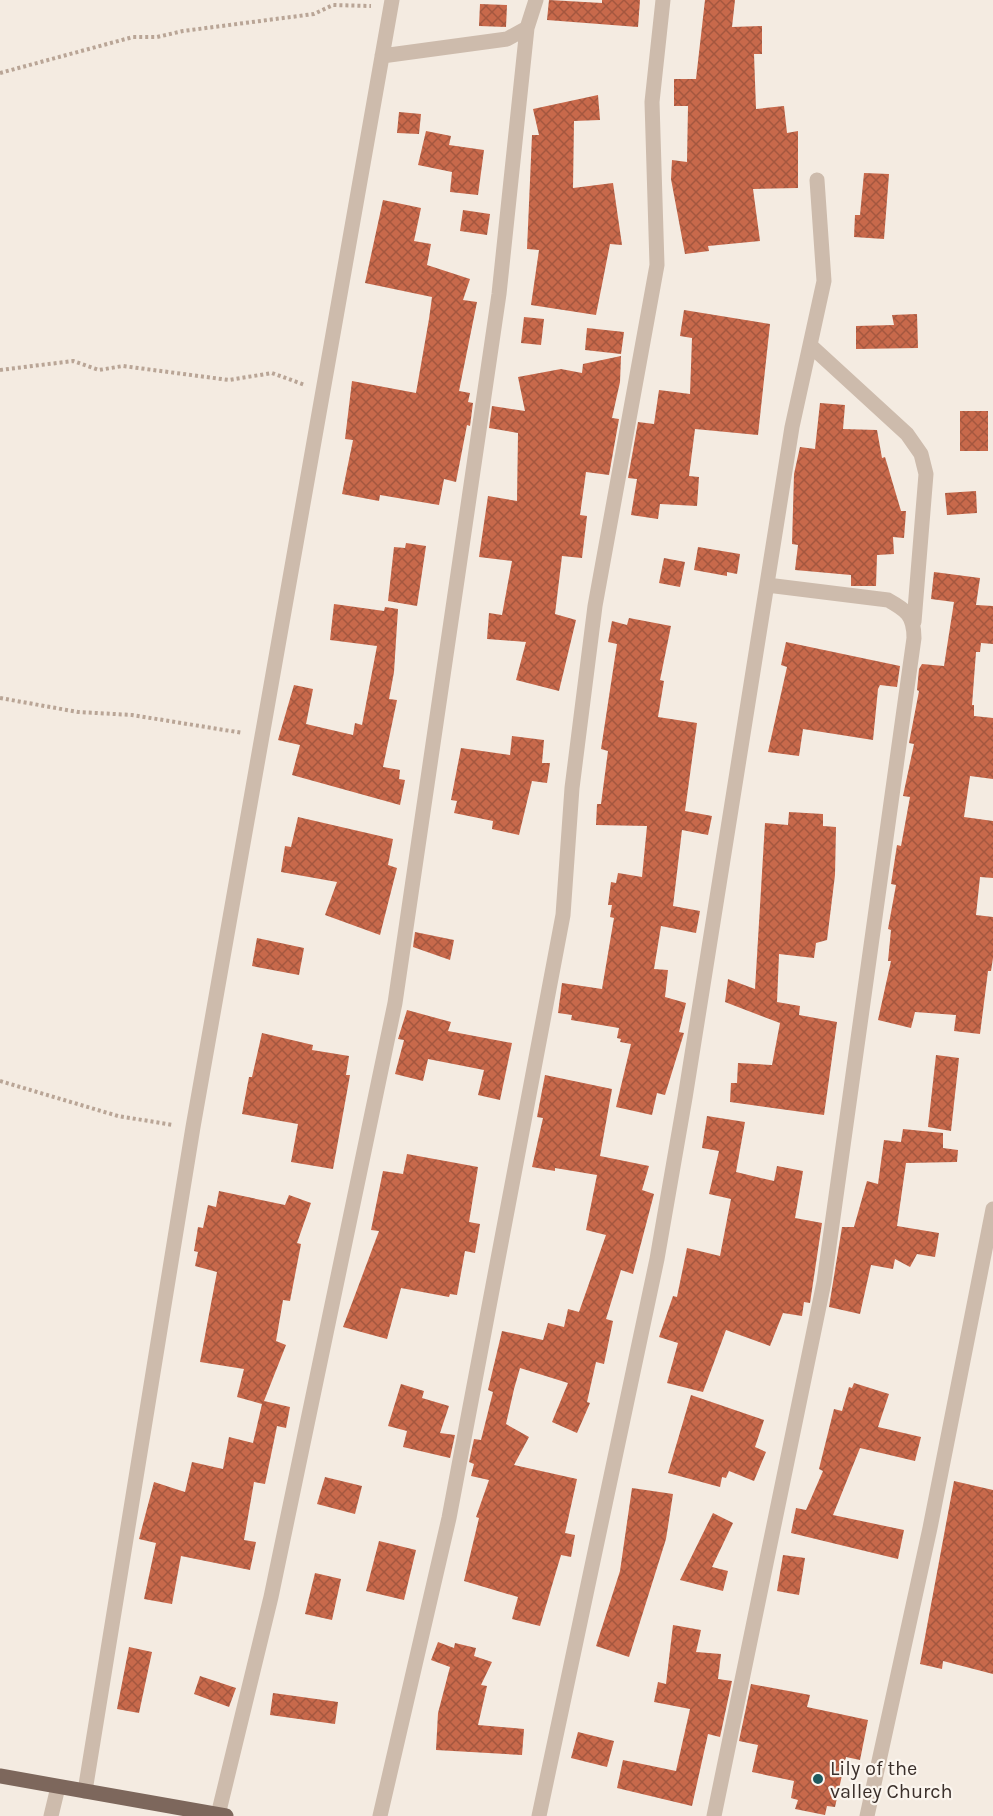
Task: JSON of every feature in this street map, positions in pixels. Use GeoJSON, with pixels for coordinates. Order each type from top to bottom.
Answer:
{"type":"FeatureCollection","features":[{"type":"Feature","properties":{"kind":"main road"},"geometry":{"type":"LineString","coordinates":[[0,1776],[222,1815]]}},
{"type":"Feature","properties":{"kind":"street"},"geometry":{"type":"LineString","coordinates":[[222,1815],[274,1586],[395,1003],[499,294],[527,28],[536,0]]}},
{"type":"Feature","properties":{"kind":"street"},"geometry":{"type":"LineString","coordinates":[[380,1816],[449,1518],[562,915],[572,788],[595,606],[657,265],[652,102],[663,0]]}},
{"type":"Feature","properties":{"kind":"street"},"geometry":{"type":"LineString","coordinates":[[85,1791],[193,1127],[392,3]]}},
{"type":"Feature","properties":{"kind":"street"},"geometry":{"type":"LineString","coordinates":[[382,56],[507,39],[527,28]]}},
{"type":"Feature","properties":{"kind":"street"},"geometry":{"type":"LineString","coordinates":[[539,1816],[657,1259],[685,1098],[792,427],[824,281],[817,180]]}},
{"type":"Feature","properties":{"kind":"street"},"geometry":{"type":"LineString","coordinates":[[714,1816],[824,1282],[914,638],[926,474],[921,454],[907,434],[811,346]]}},
{"type":"Feature","properties":{"kind":"street"},"geometry":{"type":"LineString","coordinates":[[767,585],[888,600],[903,608],[914,622]]}},
{"type":"Feature","properties":{"kind":"street"},"geometry":{"type":"LineString","coordinates":[[867,1816],[930,1528],[993,1209]]}},
{"type":"Feature","properties":{"kind":"street"},"geometry":{"type":"LineString","coordinates":[[51,1816],[58,1787]]}},
{"type":"Feature","properties":{"kind":"path"},"geometry":{"type":"LineString","coordinates":[[0,73],[133,37],[157,37],[183,31],[314,14],[333,5],[392,3]]}},
{"type":"Feature","properties":{"kind":"path"},"geometry":{"type":"LineString","coordinates":[[0,370],[73,361],[99,370],[123,366],[229,380],[272,373],[322,392]]}},
{"type":"Feature","properties":{"kind":"path"},"geometry":{"type":"LineString","coordinates":[[0,698],[78,712],[132,715],[261,736]]}},
{"type":"Feature","properties":{"kind":"path"},"geometry":{"type":"LineString","coordinates":[[0,1080],[118,1116],[193,1127]]}},
{"type":"Feature","properties":{"kind":"building"},"geometry":{"type":"Polygon","coordinates":[[[549,0],[602,3],[602,0],[640,0],[638,27],[547,20],[549,0]]]}},
{"type":"Feature","properties":{"kind":"building"},"geometry":{"type":"Polygon","coordinates":[[[705,0],[735,0],[732,27],[762,26],[762,54],[754,54],[756,109],[784,106],[787,133],[798,131],[798,188],[753,189],[760,241],[708,246],[709,251],[685,254],[671,179],[672,160],[687,162],[688,106],[674,106],[674,79],[696,79],[705,0]]]}},
{"type":"Feature","properties":{"kind":"building"},"geometry":{"type":"Polygon","coordinates":[[[480,4],[507,5],[506,27],[479,26],[480,4]]]}},
{"type":"Feature","properties":{"kind":"building"},"geometry":{"type":"Polygon","coordinates":[[[598,95],[600,120],[574,121],[573,188],[613,183],[622,245],[610,244],[596,315],[531,305],[539,250],[527,249],[532,135],[539,135],[533,109],[598,95]]]}},
{"type":"Feature","properties":{"kind":"building"},"geometry":{"type":"Polygon","coordinates":[[[399,112],[421,114],[419,134],[397,133],[399,112]]]}},
{"type":"Feature","properties":{"kind":"building"},"geometry":{"type":"Polygon","coordinates":[[[426,131],[451,136],[449,145],[484,150],[478,195],[450,192],[452,172],[418,165],[426,131]]]}},
{"type":"Feature","properties":{"kind":"building"},"geometry":{"type":"Polygon","coordinates":[[[864,173],[889,174],[884,239],[854,237],[855,215],[860,215],[864,173]]]}},
{"type":"Feature","properties":{"kind":"building"},"geometry":{"type":"Polygon","coordinates":[[[383,200],[421,208],[414,241],[431,244],[427,265],[470,279],[463,300],[477,302],[459,391],[470,393],[468,402],[473,403],[470,426],[467,425],[456,482],[444,479],[439,505],[380,495],[379,501],[342,494],[353,440],[345,439],[352,381],[416,393],[429,319],[432,297],[365,283],[383,200]]]}},
{"type":"Feature","properties":{"kind":"building"},"geometry":{"type":"Polygon","coordinates":[[[463,210],[490,214],[487,235],[460,231],[463,210]]]}},
{"type":"Feature","properties":{"kind":"building"},"geometry":{"type":"Polygon","coordinates":[[[684,310],[770,324],[758,435],[695,429],[689,476],[699,477],[697,506],[660,504],[658,519],[631,515],[637,479],[628,478],[638,422],[654,424],[659,390],[690,394],[692,338],[680,336],[684,310]]]}},
{"type":"Feature","properties":{"kind":"building"},"geometry":{"type":"Polygon","coordinates":[[[917,314],[918,348],[856,349],[856,326],[894,325],[892,315],[917,314]]]}},
{"type":"Feature","properties":{"kind":"building"},"geometry":{"type":"Polygon","coordinates":[[[524,317],[544,319],[541,345],[521,343],[524,317]]]}},
{"type":"Feature","properties":{"kind":"building"},"geometry":{"type":"Polygon","coordinates":[[[587,328],[624,332],[621,354],[585,350],[587,328]]]}},
{"type":"Feature","properties":{"kind":"building"},"geometry":{"type":"Polygon","coordinates":[[[621,356],[620,382],[612,418],[619,419],[609,475],[586,472],[580,515],[587,516],[582,558],[562,556],[555,614],[576,620],[559,691],[516,680],[526,642],[487,639],[489,613],[502,615],[512,561],[479,557],[488,496],[517,501],[518,433],[489,428],[492,406],[525,411],[518,377],[561,369],[582,373],[583,364],[621,356]]]}},
{"type":"Feature","properties":{"kind":"building"},"geometry":{"type":"Polygon","coordinates":[[[820,403],[845,405],[843,429],[877,430],[882,458],[885,457],[901,511],[906,511],[904,538],[893,537],[894,554],[877,555],[876,586],[851,586],[851,575],[795,570],[798,545],[792,544],[794,474],[800,447],[815,449],[820,403]]]}},
{"type":"Feature","properties":{"kind":"building"},"geometry":{"type":"Polygon","coordinates":[[[960,411],[988,411],[988,451],[960,451],[960,411]]]}},
{"type":"Feature","properties":{"kind":"building"},"geometry":{"type":"Polygon","coordinates":[[[976,491],[977,513],[947,515],[945,493],[976,491]]]}},
{"type":"Feature","properties":{"kind":"building"},"geometry":{"type":"Polygon","coordinates":[[[406,543],[426,546],[417,606],[388,601],[394,547],[405,548],[406,543]]]}},
{"type":"Feature","properties":{"kind":"building"},"geometry":{"type":"Polygon","coordinates":[[[698,547],[740,554],[737,574],[727,572],[727,576],[694,570],[698,547]]]}},
{"type":"Feature","properties":{"kind":"building"},"geometry":{"type":"Polygon","coordinates":[[[664,558],[685,562],[680,587],[659,583],[664,558]]]}},
{"type":"Feature","properties":{"kind":"building"},"geometry":{"type":"Polygon","coordinates":[[[934,572],[980,578],[976,605],[993,606],[993,644],[981,643],[980,652],[976,652],[972,705],[974,705],[974,716],[993,718],[993,779],[970,776],[964,817],[993,821],[993,878],[980,877],[976,915],[993,917],[993,958],[991,971],[988,971],[980,1034],[954,1031],[956,1015],[915,1012],[911,1028],[878,1020],[891,961],[888,961],[891,930],[888,929],[896,885],[891,884],[897,845],[901,846],[910,797],[903,796],[914,744],[909,743],[919,691],[917,690],[919,669],[922,664],[944,666],[954,602],[931,599],[934,572]]]}},
{"type":"Feature","properties":{"kind":"building"},"geometry":{"type":"Polygon","coordinates":[[[334,604],[384,611],[385,607],[398,609],[394,672],[389,699],[397,700],[383,767],[400,770],[399,779],[405,780],[400,805],[292,775],[300,745],[278,740],[294,685],[313,689],[306,724],[353,735],[355,723],[362,725],[377,646],[330,640],[334,604]]]}},
{"type":"Feature","properties":{"kind":"building"},"geometry":{"type":"Polygon","coordinates":[[[629,618],[671,626],[660,680],[664,681],[658,717],[697,723],[685,811],[712,816],[708,835],[682,830],[673,906],[700,911],[696,933],[661,926],[654,969],[668,970],[665,997],[686,1003],[679,1032],[684,1033],[665,1095],[657,1093],[652,1115],[616,1107],[631,1044],[620,1042],[621,1039],[617,1038],[619,1028],[571,1020],[572,1015],[558,1013],[562,983],[602,989],[614,918],[610,917],[612,905],[608,905],[611,882],[616,883],[618,873],[642,877],[647,826],[596,825],[597,804],[601,804],[608,751],[601,749],[617,644],[608,642],[612,621],[627,625],[629,618]]]}},
{"type":"Feature","properties":{"kind":"building"},"geometry":{"type":"Polygon","coordinates":[[[786,642],[900,666],[897,687],[880,685],[878,689],[873,740],[803,729],[799,756],[768,752],[787,667],[781,665],[786,642]]]}},
{"type":"Feature","properties":{"kind":"building"},"geometry":{"type":"Polygon","coordinates":[[[512,736],[544,740],[542,763],[550,763],[547,783],[532,781],[519,835],[492,829],[493,821],[454,813],[457,801],[451,800],[461,748],[510,755],[512,736]]]}},
{"type":"Feature","properties":{"kind":"building"},"geometry":{"type":"Polygon","coordinates":[[[789,812],[823,814],[823,826],[836,827],[835,875],[827,940],[816,943],[814,958],[779,954],[777,1002],[800,1006],[799,1015],[837,1022],[824,1115],[730,1102],[731,1083],[737,1083],[738,1063],[772,1065],[780,1023],[725,1002],[728,979],[755,989],[765,823],[788,825],[789,812]]]}},
{"type":"Feature","properties":{"kind":"building"},"geometry":{"type":"Polygon","coordinates":[[[298,817],[393,839],[388,865],[397,868],[380,935],[325,915],[337,882],[281,872],[285,846],[291,847],[298,817]]]}},
{"type":"Feature","properties":{"kind":"building"},"geometry":{"type":"Polygon","coordinates":[[[415,932],[454,940],[450,960],[413,947],[415,932]]]}},
{"type":"Feature","properties":{"kind":"building"},"geometry":{"type":"Polygon","coordinates":[[[257,938],[304,948],[299,975],[252,966],[257,938]]]}},
{"type":"Feature","properties":{"kind":"building"},"geometry":{"type":"Polygon","coordinates":[[[407,1010],[451,1022],[448,1031],[512,1043],[500,1100],[478,1095],[484,1070],[428,1059],[423,1081],[395,1074],[404,1040],[398,1039],[407,1010]]]}},
{"type":"Feature","properties":{"kind":"building"},"geometry":{"type":"Polygon","coordinates":[[[262,1033],[313,1045],[312,1050],[349,1056],[346,1075],[350,1075],[333,1169],[291,1162],[298,1124],[242,1114],[249,1077],[252,1077],[262,1033]]]}},
{"type":"Feature","properties":{"kind":"building"},"geometry":{"type":"Polygon","coordinates":[[[936,1055],[959,1058],[951,1131],[928,1127],[936,1055]]]}},
{"type":"Feature","properties":{"kind":"building"},"geometry":{"type":"Polygon","coordinates":[[[545,1075],[612,1089],[600,1156],[649,1166],[642,1190],[654,1194],[633,1274],[621,1270],[606,1319],[613,1321],[604,1364],[596,1362],[587,1402],[590,1403],[577,1433],[552,1422],[568,1383],[520,1368],[514,1389],[506,1424],[529,1437],[514,1465],[577,1479],[565,1533],[575,1535],[571,1557],[561,1555],[540,1626],[512,1619],[518,1597],[464,1581],[479,1518],[476,1517],[489,1480],[471,1476],[474,1464],[469,1462],[474,1439],[481,1440],[493,1392],[488,1390],[502,1331],[543,1340],[548,1323],[564,1327],[568,1309],[579,1312],[606,1235],[586,1230],[597,1175],[555,1168],[555,1171],[532,1167],[543,1118],[537,1117],[545,1075]]]}},
{"type":"Feature","properties":{"kind":"building"},"geometry":{"type":"Polygon","coordinates":[[[707,1116],[745,1122],[736,1172],[774,1181],[777,1166],[803,1171],[795,1218],[822,1223],[810,1303],[804,1302],[802,1316],[783,1313],[770,1346],[726,1330],[703,1392],[667,1383],[678,1343],[659,1337],[673,1296],[677,1297],[687,1248],[720,1256],[731,1199],[709,1194],[719,1151],[702,1148],[707,1116]]]}},
{"type":"Feature","properties":{"kind":"building"},"geometry":{"type":"Polygon","coordinates":[[[903,1129],[943,1133],[943,1148],[958,1150],[957,1162],[906,1163],[897,1226],[939,1233],[935,1257],[917,1254],[910,1267],[895,1259],[893,1269],[871,1265],[860,1314],[829,1307],[842,1227],[854,1227],[867,1181],[878,1184],[884,1140],[901,1142],[903,1129]]]}},
{"type":"Feature","properties":{"kind":"building"},"geometry":{"type":"Polygon","coordinates":[[[407,1154],[478,1167],[469,1222],[480,1224],[475,1253],[465,1251],[457,1295],[450,1294],[449,1297],[401,1288],[387,1339],[343,1327],[379,1231],[371,1230],[383,1171],[403,1174],[407,1154]]]}},
{"type":"Feature","properties":{"kind":"building"},"geometry":{"type":"Polygon","coordinates":[[[219,1191],[285,1205],[289,1195],[311,1203],[297,1243],[301,1244],[290,1301],[283,1300],[276,1341],[286,1345],[264,1401],[290,1407],[286,1428],[277,1426],[265,1484],[254,1482],[244,1540],[256,1542],[250,1570],[181,1556],[172,1604],[144,1599],[156,1543],[139,1539],[154,1482],[185,1492],[192,1462],[223,1469],[229,1437],[253,1443],[262,1404],[237,1397],[244,1369],[200,1362],[217,1272],[195,1266],[198,1252],[194,1251],[198,1227],[203,1228],[208,1205],[216,1207],[219,1191]]]}},
{"type":"Feature","properties":{"kind":"building"},"geometry":{"type":"Polygon","coordinates":[[[854,1383],[889,1394],[878,1427],[921,1437],[915,1461],[860,1448],[833,1515],[904,1530],[898,1559],[791,1533],[796,1508],[806,1510],[823,1471],[819,1469],[834,1409],[842,1411],[849,1387],[852,1388],[854,1383]]]}},
{"type":"Feature","properties":{"kind":"building"},"geometry":{"type":"Polygon","coordinates":[[[401,1384],[424,1391],[422,1398],[449,1406],[440,1433],[455,1435],[450,1458],[403,1447],[407,1431],[388,1426],[401,1384]]]}},
{"type":"Feature","properties":{"kind":"building"},"geometry":{"type":"Polygon","coordinates":[[[691,1395],[764,1420],[755,1447],[766,1452],[754,1481],[729,1471],[726,1478],[722,1477],[720,1487],[668,1473],[691,1395]]]}},
{"type":"Feature","properties":{"kind":"building"},"geometry":{"type":"Polygon","coordinates":[[[325,1477],[362,1486],[355,1514],[317,1504],[325,1477]]]}},
{"type":"Feature","properties":{"kind":"building"},"geometry":{"type":"Polygon","coordinates":[[[954,1481],[993,1490],[993,1674],[943,1661],[942,1669],[920,1664],[954,1481]]]}},
{"type":"Feature","properties":{"kind":"building"},"geometry":{"type":"Polygon","coordinates":[[[632,1488],[673,1494],[666,1539],[629,1657],[596,1646],[620,1571],[632,1488]]]}},
{"type":"Feature","properties":{"kind":"building"},"geometry":{"type":"Polygon","coordinates":[[[713,1513],[733,1523],[712,1567],[728,1571],[723,1591],[680,1580],[713,1513]]]}},
{"type":"Feature","properties":{"kind":"building"},"geometry":{"type":"Polygon","coordinates":[[[379,1541],[416,1550],[404,1600],[366,1591],[379,1541]]]}},
{"type":"Feature","properties":{"kind":"building"},"geometry":{"type":"Polygon","coordinates":[[[783,1555],[805,1558],[799,1595],[777,1591],[783,1555]]]}},
{"type":"Feature","properties":{"kind":"building"},"geometry":{"type":"Polygon","coordinates":[[[315,1573],[341,1579],[332,1620],[305,1614],[315,1573]]]}},
{"type":"Feature","properties":{"kind":"building"},"geometry":{"type":"Polygon","coordinates":[[[673,1625],[701,1630],[696,1652],[721,1654],[718,1679],[732,1681],[720,1737],[708,1734],[692,1806],[617,1788],[623,1760],[676,1771],[690,1709],[654,1702],[658,1682],[666,1684],[673,1625]]]}},
{"type":"Feature","properties":{"kind":"building"},"geometry":{"type":"Polygon","coordinates":[[[438,1642],[454,1648],[455,1643],[476,1648],[474,1656],[492,1662],[481,1685],[487,1686],[478,1725],[524,1729],[522,1755],[436,1750],[438,1713],[450,1667],[431,1660],[438,1642]]]}},
{"type":"Feature","properties":{"kind":"building"},"geometry":{"type":"Polygon","coordinates":[[[129,1647],[152,1652],[139,1713],[117,1709],[129,1647]]]}},
{"type":"Feature","properties":{"kind":"building"},"geometry":{"type":"Polygon","coordinates":[[[200,1676],[236,1688],[229,1707],[194,1694],[200,1676]]]}},
{"type":"Feature","properties":{"kind":"building"},"geometry":{"type":"Polygon","coordinates":[[[751,1684],[810,1695],[807,1707],[868,1720],[860,1760],[846,1757],[835,1807],[827,1806],[825,1815],[795,1809],[798,1800],[791,1798],[794,1781],[752,1772],[758,1745],[739,1741],[751,1684]]]}},
{"type":"Feature","properties":{"kind":"building"},"geometry":{"type":"Polygon","coordinates":[[[273,1693],[338,1702],[335,1724],[270,1715],[273,1693]]]}},
{"type":"Feature","properties":{"kind":"building"},"geometry":{"type":"Polygon","coordinates":[[[578,1732],[614,1741],[607,1767],[571,1758],[578,1732]]]}},
{"type":"Feature","properties":{"kind":"place","name":"Lily of the valley Church"},"geometry":{"type":"Point","coordinates":[818,1779]}}]}
